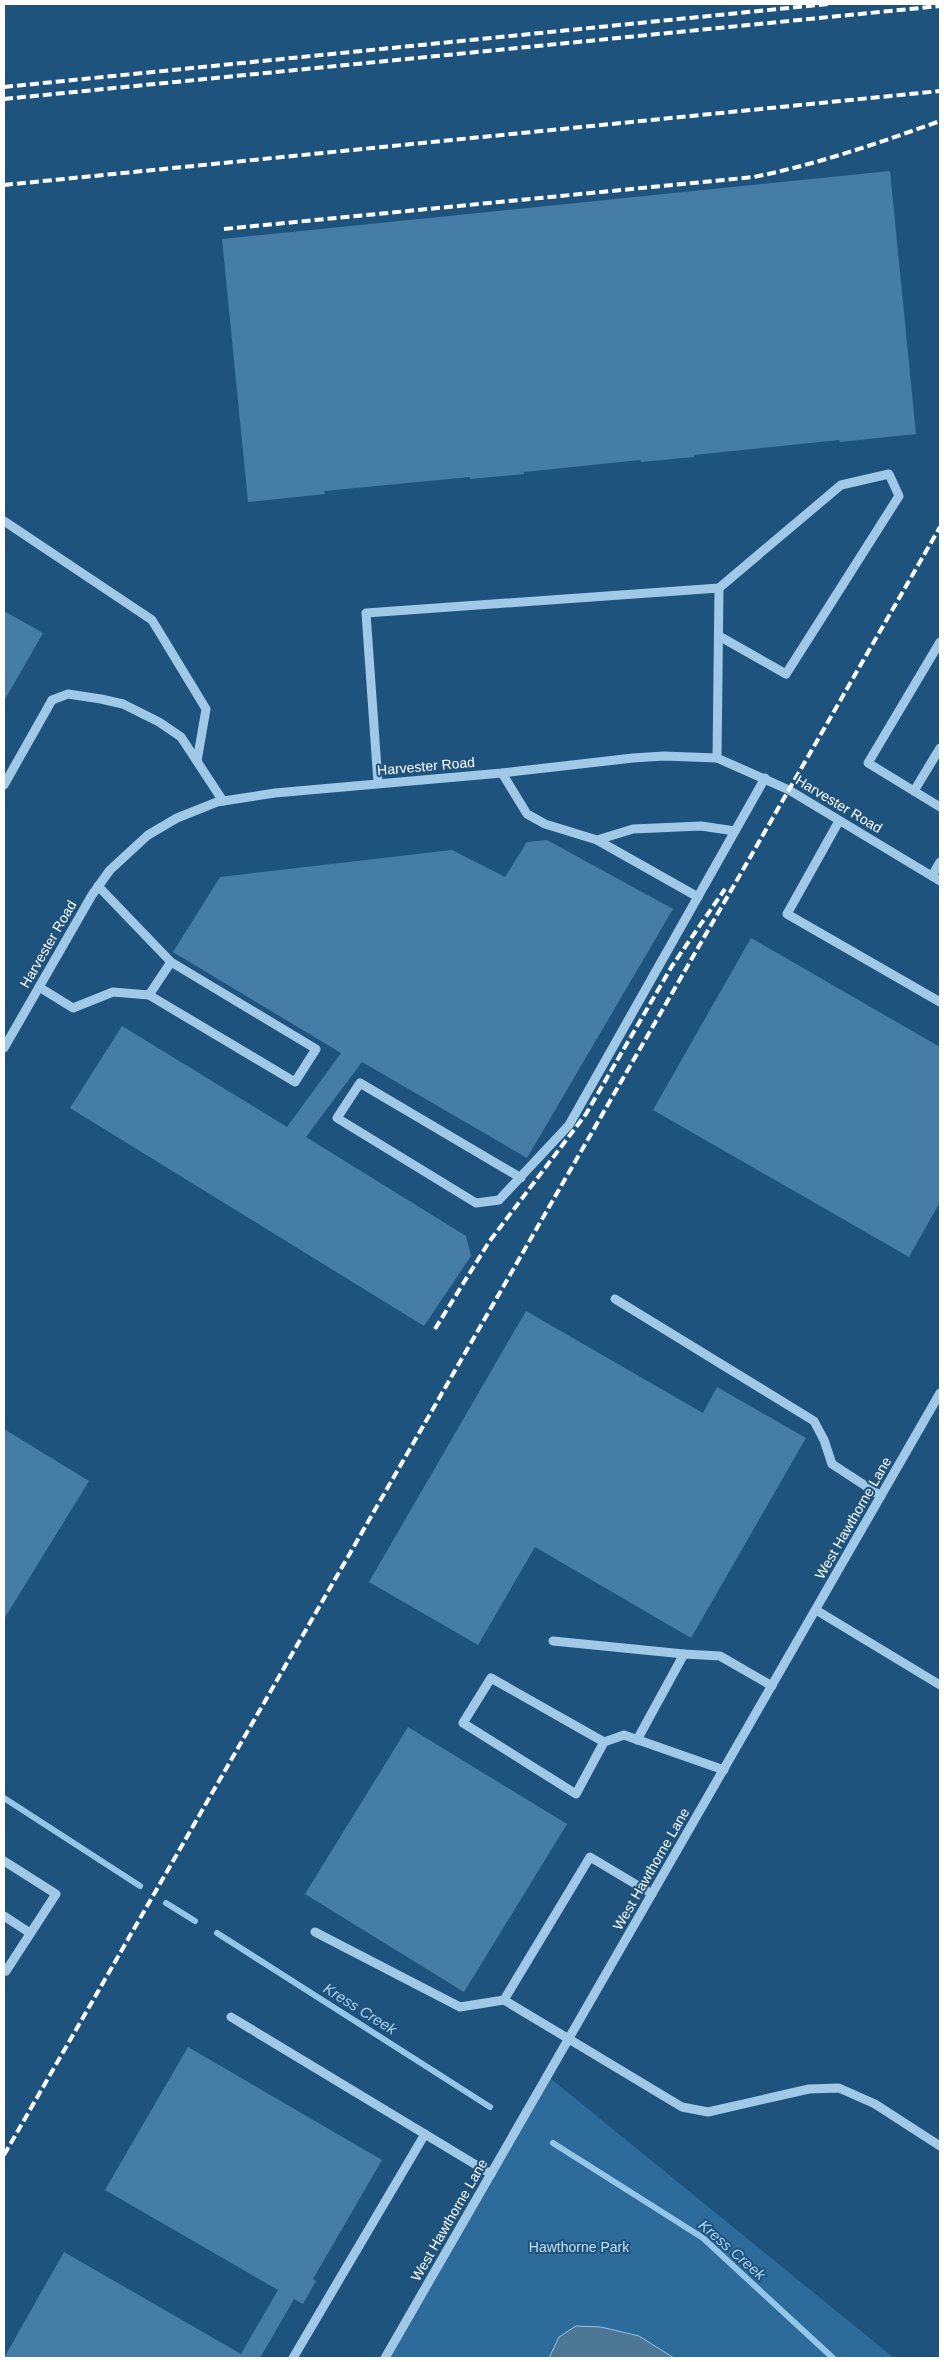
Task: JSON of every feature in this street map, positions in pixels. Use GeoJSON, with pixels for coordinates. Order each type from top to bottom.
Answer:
{"type":"FeatureCollection","features":[{"type":"Feature","properties":{"kind":"street"},"geometry":{"type":"LineString","coordinates":[[378,783],[366,613],[718,588],[841,485],[889,474],[899,496],[786,674],[718,636]]}},
{"type":"Feature","properties":{"kind":"street"},"geometry":{"type":"LineString","coordinates":[[4,521],[152,620],[206,710],[197,761]]}},
{"type":"Feature","properties":{"kind":"street"},"geometry":{"type":"LineString","coordinates":[[717,758],[718,588]]}},
{"type":"Feature","properties":{"kind":"street"},"geometry":{"type":"LineString","coordinates":[[940,642],[868,764],[940,807]]}},
{"type":"Feature","properties":{"kind":"street"},"geometry":{"type":"LineString","coordinates":[[4,785],[52,700],[68,694],[123,704],[159,722],[181,737],[223,801]]}},
{"type":"Feature","properties":{"kind":"street"},"geometry":{"type":"LineString","coordinates":[[914,792],[940,748]]}},
{"type":"Feature","properties":{"kind":"street","name":"Harvester Road"},"geometry":{"type":"LineString","coordinates":[[4,1048],[98,886],[124,856],[148,835],[177,818],[223,801],[378,783],[502,773],[633,758],[664,756],[717,758],[789,790],[936,879]]}},
{"type":"Feature","properties":{"kind":"street"},"geometry":{"type":"LineString","coordinates":[[502,773],[528,814],[544,824],[598,840],[698,897]]}},
{"type":"Feature","properties":{"kind":"street"},"geometry":{"type":"LineString","coordinates":[[521,1178],[360,1083],[337,1118],[476,1203],[499,1200],[521,1178],[569,1125],[765,778]]}},
{"type":"Feature","properties":{"kind":"street"},"geometry":{"type":"LineString","coordinates":[[840,821],[787,914],[940,1002]]}},
{"type":"Feature","properties":{"kind":"street"},"geometry":{"type":"LineString","coordinates":[[598,840],[633,828],[701,826],[735,831]]}},
{"type":"Feature","properties":{"kind":"street"},"geometry":{"type":"LineString","coordinates":[[936,879],[940,862]]}},
{"type":"Feature","properties":{"kind":"street"},"geometry":{"type":"LineString","coordinates":[[39,987],[73,1008],[113,992],[149,994],[295,1082],[316,1049],[171,962],[98,886]]}},
{"type":"Feature","properties":{"kind":"street"},"geometry":{"type":"LineString","coordinates":[[149,994],[171,962]]}},
{"type":"Feature","properties":{"kind":"street"},"geometry":{"type":"LineString","coordinates":[[614,1299],[814,1421],[824,1440],[832,1464],[881,1496]]}},
{"type":"Feature","properties":{"kind":"street","name":"West Hawthorne Lane"},"geometry":{"type":"LineString","coordinates":[[386,2358],[940,1393]]}},
{"type":"Feature","properties":{"kind":"street"},"geometry":{"type":"LineString","coordinates":[[816,1610],[940,1684]]}},
{"type":"Feature","properties":{"kind":"street"},"geometry":{"type":"LineString","coordinates":[[553,1641],[720,1656],[772,1686]]}},
{"type":"Feature","properties":{"kind":"street"},"geometry":{"type":"LineString","coordinates":[[638,1740],[684,1654]]}},
{"type":"Feature","properties":{"kind":"street"},"geometry":{"type":"LineString","coordinates":[[604,1742],[491,1678],[463,1723],[576,1794],[604,1742],[624,1735],[724,1770]]}},
{"type":"Feature","properties":{"kind":"street"},"geometry":{"type":"LineString","coordinates":[[504,2000],[590,1857],[652,1894]]}},
{"type":"Feature","properties":{"kind":"street"},"geometry":{"type":"LineString","coordinates":[[4,1861],[56,1894],[5,1970]]}},
{"type":"Feature","properties":{"kind":"street"},"geometry":{"type":"LineString","coordinates":[[4,1916],[30,1933]]}},
{"type":"Feature","properties":{"kind":"street"},"geometry":{"type":"LineString","coordinates":[[314,1932],[460,2007],[504,2000],[682,2107],[708,2112],[809,2089],[839,2088],[875,2104],[940,2146]]}},
{"type":"Feature","properties":{"kind":"street"},"geometry":{"type":"LineString","coordinates":[[231,2016],[492,2174]]}},
{"type":"Feature","properties":{"kind":"street"},"geometry":{"type":"LineString","coordinates":[[293,2358],[425,2134]]}},
{"type":"Feature","properties":{"kind":"green space","name":"Hawthorne Park"},"geometry":{"type":"Polygon","coordinates":[[[550,2078],[894,2358],[385,2358],[550,2078]]]}},
{"type":"Feature","properties":{"kind":"shaded area"},"geometry":{"type":"Polygon","coordinates":[[[576,2326],[601,2327],[639,2336],[674,2358],[549,2358],[559,2337],[576,2326]]]}},
{"type":"Feature","properties":{"kind":"building"},"geometry":{"type":"Polygon","coordinates":[[[890,171],[916,434],[840,442],[839,440],[641,462],[640,460],[524,472],[524,474],[470,479],[470,477],[324,491],[325,494],[248,502],[222,239],[890,171]]]}},
{"type":"Feature","properties":{"kind":"building"},"geometry":{"type":"Polygon","coordinates":[[[4,611],[43,633],[4,701],[4,611]]]}},
{"type":"Feature","properties":{"kind":"building"},"geometry":{"type":"Polygon","coordinates":[[[547,840],[673,909],[527,1158],[362,1062],[306,1137],[466,1236],[471,1256],[424,1326],[70,1108],[122,1026],[287,1127],[341,1053],[173,952],[220,877],[452,850],[505,877],[527,842],[547,840]]]}},
{"type":"Feature","properties":{"kind":"building"},"geometry":{"type":"Polygon","coordinates":[[[751,938],[940,1047],[940,1202],[909,1257],[653,1110],[751,938]]]}},
{"type":"Feature","properties":{"kind":"building"},"geometry":{"type":"Polygon","coordinates":[[[526,1311],[703,1413],[717,1387],[806,1438],[691,1638],[535,1547],[478,1645],[369,1582],[526,1311]]]}},
{"type":"Feature","properties":{"kind":"building"},"geometry":{"type":"Polygon","coordinates":[[[4,1429],[89,1481],[4,1619],[4,1429]]]}},
{"type":"Feature","properties":{"kind":"building"},"geometry":{"type":"Polygon","coordinates":[[[408,1727],[567,1824],[464,1992],[305,1894],[408,1727]]]}},
{"type":"Feature","properties":{"kind":"building"},"geometry":{"type":"Polygon","coordinates":[[[188,2047],[382,2160],[313,2279],[316,2281],[303,2304],[294,2299],[260,2358],[4,2358],[64,2252],[241,2354],[278,2290],[105,2190],[188,2047]]]}},
{"type":"Feature","properties":{"kind":"waterway","name":"Kress Creek"},"geometry":{"type":"LineString","coordinates":[[4,1798],[140,1886]]}},
{"type":"Feature","properties":{"kind":"waterway","name":"Kress Creek"},"geometry":{"type":"LineString","coordinates":[[166,1903],[195,1921]]}},
{"type":"Feature","properties":{"kind":"waterway","name":"Kress Creek"},"geometry":{"type":"LineString","coordinates":[[217,1933],[490,2107]]}},
{"type":"Feature","properties":{"kind":"waterway","name":"Kress Creek"},"geometry":{"type":"LineString","coordinates":[[553,2143],[703,2238],[833,2358]]}},
{"type":"Feature","properties":{"kind":"railway"},"geometry":{"type":"LineString","coordinates":[[4,87],[828,4]]}},
{"type":"Feature","properties":{"kind":"railway"},"geometry":{"type":"LineString","coordinates":[[4,99],[940,6]]}},
{"type":"Feature","properties":{"kind":"railway"},"geometry":{"type":"LineString","coordinates":[[4,185],[940,91]]}},
{"type":"Feature","properties":{"kind":"railway"},"geometry":{"type":"LineString","coordinates":[[224,229],[754,177],[848,152],[940,121]]}},
{"type":"Feature","properties":{"kind":"railway"},"geometry":{"type":"LineString","coordinates":[[4,2155],[940,527]]}},
{"type":"Feature","properties":{"kind":"railway"},"geometry":{"type":"LineString","coordinates":[[435,1329],[489,1242],[586,1114],[672,966],[725,889]]}}]}
